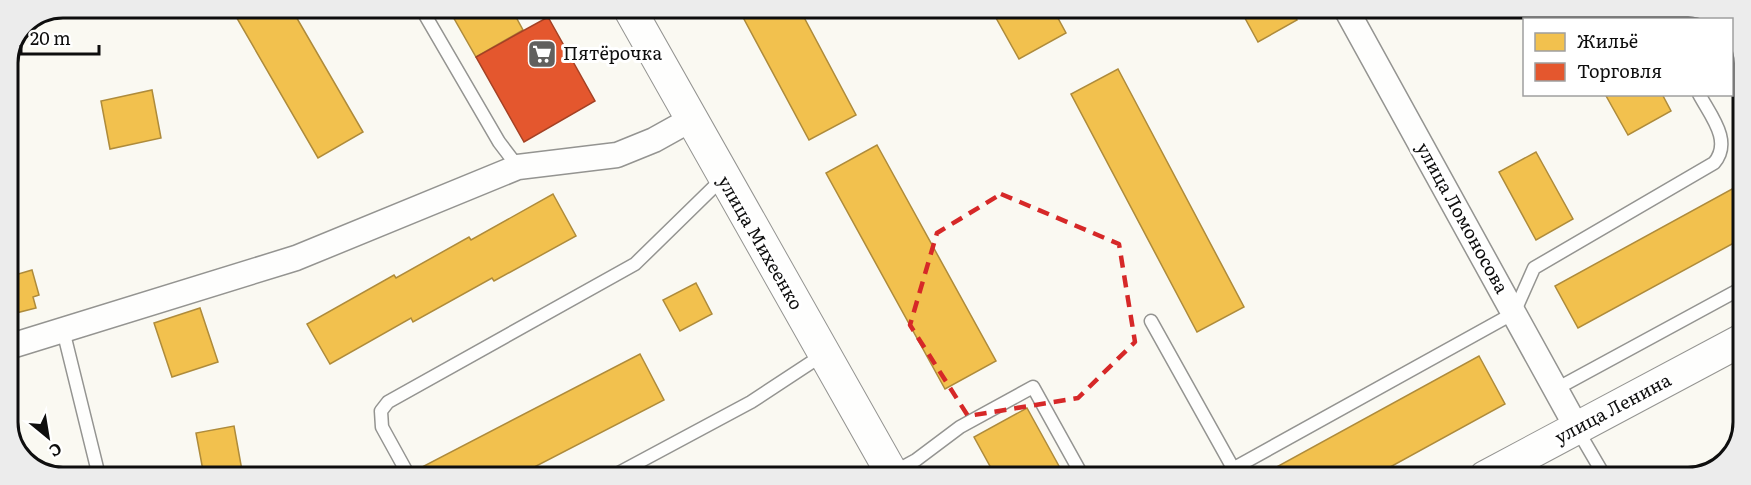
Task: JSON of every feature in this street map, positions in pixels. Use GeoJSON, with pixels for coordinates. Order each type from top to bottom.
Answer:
{"type":"FeatureCollection","features":[{"type":"Feature","properties":{"kind":"street","name":"улица Михеенко"},"geometry":{"type":"LineString","coordinates":[[634,18],[690,120],[888,467]]}},
{"type":"Feature","properties":{"kind":"street","name":"улица Ломоносова"},"geometry":{"type":"LineString","coordinates":[[1351,18],[1577,428]]}},
{"type":"Feature","properties":{"kind":"street"},"geometry":{"type":"LineString","coordinates":[[18,344],[296,258],[518,167],[617,155],[654,140],[690,120]]}},
{"type":"Feature","properties":{"kind":"street","name":"улица Ленина"},"geometry":{"type":"LineString","coordinates":[[1504,467],[1733,345]]}},
{"type":"Feature","properties":{"kind":"lane"},"geometry":{"type":"LineString","coordinates":[[427,18],[499,142],[518,167]]}},
{"type":"Feature","properties":{"kind":"lane"},"geometry":{"type":"LineString","coordinates":[[1246,467],[1514,313],[1534,268],[1714,163],[1722,154],[1722,141],[1700,96]]}},
{"type":"Feature","properties":{"kind":"lane"},"geometry":{"type":"LineString","coordinates":[[404,467],[382,427],[381,411],[388,402],[635,264],[723,178]]}},
{"type":"Feature","properties":{"kind":"lane"},"geometry":{"type":"LineString","coordinates":[[1556,389],[1733,293]]}},
{"type":"Feature","properties":{"kind":"lane"},"geometry":{"type":"LineString","coordinates":[[1151,321],[1233,467]]}},
{"type":"Feature","properties":{"kind":"lane"},"geometry":{"type":"LineString","coordinates":[[63,330],[97,467]]}},
{"type":"Feature","properties":{"kind":"lane"},"geometry":{"type":"LineString","coordinates":[[631,467],[751,402],[824,354]]}},
{"type":"Feature","properties":{"kind":"lane"},"geometry":{"type":"LineString","coordinates":[[905,467],[960,427],[1033,387],[1077,467]]}},
{"type":"Feature","properties":{"kind":"lane"},"geometry":{"type":"LineString","coordinates":[[1577,428],[1599,467]]}},
{"type":"Feature","properties":{"kind":"highlighted area"},"geometry":{"type":"Polygon","coordinates":[[[1001,194],[1119,244],[1135,342],[1078,398],[968,416],[910,325],[937,233],[1001,194]]]}},
{"type":"Feature","properties":{"kind":"building: Жильё"},"geometry":{"type":"Polygon","coordinates":[[[237,18],[297,18],[363,132],[318,158],[237,18]]]}},
{"type":"Feature","properties":{"kind":"building: Жильё"},"geometry":{"type":"Polygon","coordinates":[[[454,18],[516,18],[523,30],[476,57],[454,18]]]}},
{"type":"Feature","properties":{"kind":"building: Жильё"},"geometry":{"type":"Polygon","coordinates":[[[743,18],[804,18],[856,115],[809,140],[743,18]]]}},
{"type":"Feature","properties":{"kind":"building: Жильё"},"geometry":{"type":"Polygon","coordinates":[[[996,18],[1058,18],[1066,33],[1019,59],[996,18]]]}},
{"type":"Feature","properties":{"kind":"building: Жильё"},"geometry":{"type":"Polygon","coordinates":[[[1245,18],[1296,18],[1297,20],[1258,42],[1245,18]]]}},
{"type":"Feature","properties":{"kind":"building: Жильё"},"geometry":{"type":"Polygon","coordinates":[[[1118,69],[1244,307],[1197,332],[1071,94],[1118,69]]]}},
{"type":"Feature","properties":{"kind":"building: Жильё"},"geometry":{"type":"Polygon","coordinates":[[[152,90],[161,138],[110,149],[101,101],[152,90]]]}},
{"type":"Feature","properties":{"kind":"building: Жильё"},"geometry":{"type":"Polygon","coordinates":[[[1606,96],[1663,96],[1671,111],[1628,135],[1606,96]]]}},
{"type":"Feature","properties":{"kind":"building: Жильё"},"geometry":{"type":"Polygon","coordinates":[[[877,145],[996,361],[945,389],[826,173],[877,145]]]}},
{"type":"Feature","properties":{"kind":"building: Жильё"},"geometry":{"type":"Polygon","coordinates":[[[1536,152],[1573,219],[1536,240],[1499,172],[1536,152]]]}},
{"type":"Feature","properties":{"kind":"building: Жильё"},"geometry":{"type":"Polygon","coordinates":[[[1733,188],[1733,243],[1578,328],[1555,286],[1733,188]]]}},
{"type":"Feature","properties":{"kind":"building: Жильё"},"geometry":{"type":"Polygon","coordinates":[[[553,194],[576,236],[494,281],[492,278],[413,322],[411,318],[330,364],[307,324],[394,275],[396,278],[469,237],[471,240],[553,194]]]}},
{"type":"Feature","properties":{"kind":"building: Жильё"},"geometry":{"type":"Polygon","coordinates":[[[32,270],[39,295],[33,297],[36,308],[18,312],[18,274],[32,270]]]}},
{"type":"Feature","properties":{"kind":"building: Жильё"},"geometry":{"type":"Polygon","coordinates":[[[696,283],[712,314],[680,331],[663,300],[696,283]]]}},
{"type":"Feature","properties":{"kind":"building: Жильё"},"geometry":{"type":"Polygon","coordinates":[[[200,308],[218,362],[172,377],[154,323],[200,308]]]}},
{"type":"Feature","properties":{"kind":"building: Жильё"},"geometry":{"type":"Polygon","coordinates":[[[640,354],[664,400],[534,467],[422,467],[640,354]]]}},
{"type":"Feature","properties":{"kind":"building: Жильё"},"geometry":{"type":"Polygon","coordinates":[[[1479,356],[1505,404],[1390,467],[1277,467],[1479,356]]]}},
{"type":"Feature","properties":{"kind":"building: Жильё"},"geometry":{"type":"Polygon","coordinates":[[[1027,408],[1059,467],[990,467],[974,437],[1027,408]]]}},
{"type":"Feature","properties":{"kind":"building: Жильё"},"geometry":{"type":"Polygon","coordinates":[[[234,426],[241,467],[202,467],[196,433],[234,426]]]}},
{"type":"Feature","properties":{"kind":"building: Торговля"},"geometry":{"type":"Polygon","coordinates":[[[549,18],[595,101],[524,142],[476,57],[549,18]]]}},
{"type":"Feature","properties":{"kind":"place","name":"Пятёрочка"},"geometry":{"type":"Point","coordinates":[542,54]}}]}
